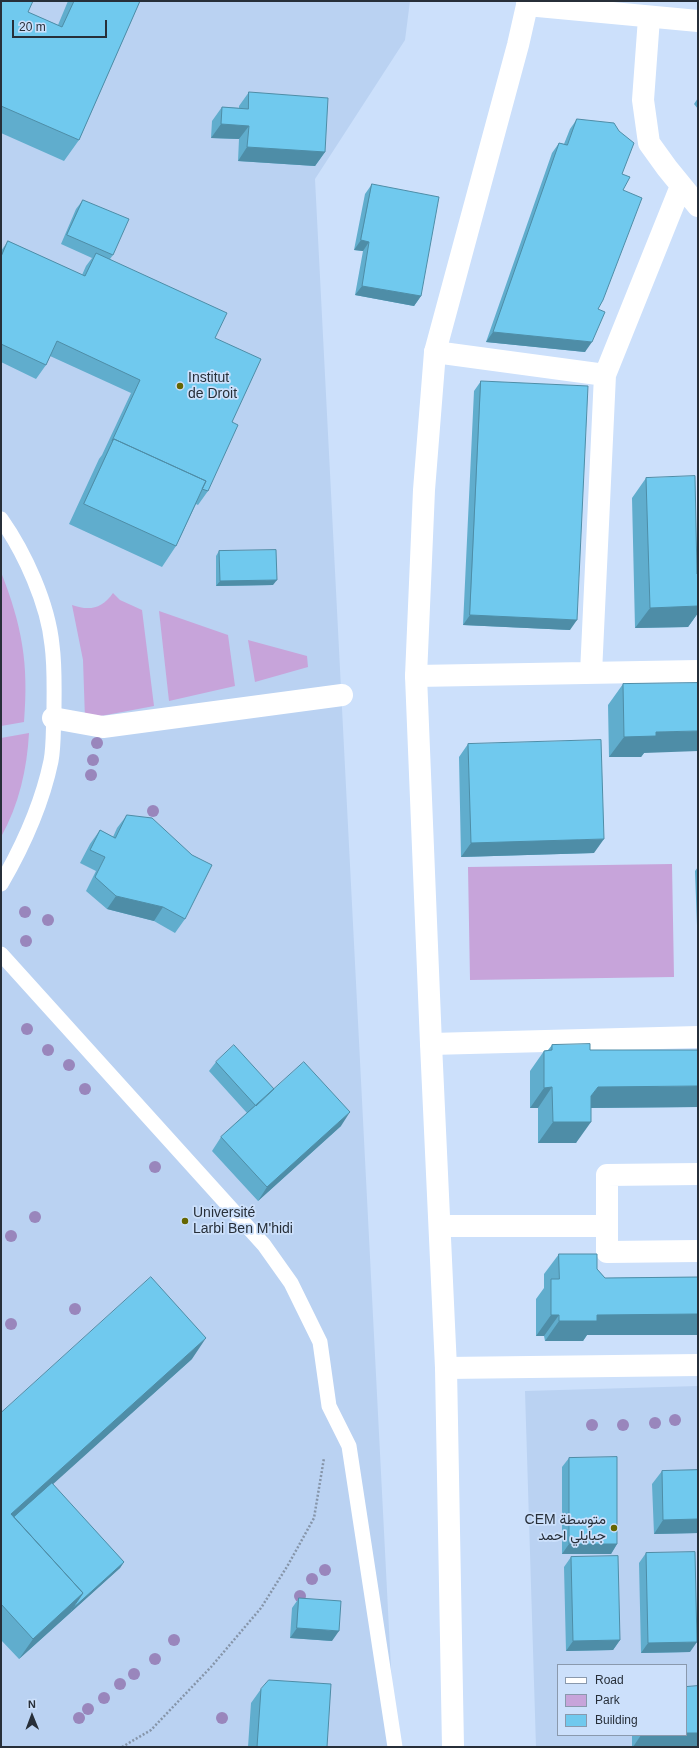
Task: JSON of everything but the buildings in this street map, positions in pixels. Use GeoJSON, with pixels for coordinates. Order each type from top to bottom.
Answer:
{"type":"FeatureCollection","features":[{"type":"Feature","properties":{"kind":"street"},"geometry":{"type":"LineString","coordinates":[[453,1747],[446,1368],[416,676],[424,490],[435,352],[528,3],[649,18],[698,21]]}},
{"type":"Feature","properties":{"kind":"street"},"geometry":{"type":"LineString","coordinates":[[649,18],[643,100],[649,143],[698,206]]}},
{"type":"Feature","properties":{"kind":"street"},"geometry":{"type":"LineString","coordinates":[[591,673],[605,375],[681,186]]}},
{"type":"Feature","properties":{"kind":"street"},"geometry":{"type":"LineString","coordinates":[[435,352],[605,375]]}},
{"type":"Feature","properties":{"kind":"street"},"geometry":{"type":"LineString","coordinates":[[416,676],[698,671]]}},
{"type":"Feature","properties":{"kind":"street"},"geometry":{"type":"LineString","coordinates":[[53,718],[103,727],[342,695]]}},
{"type":"Feature","properties":{"kind":"street"},"geometry":{"type":"LineString","coordinates":[[431,1044],[698,1037]]}},
{"type":"Feature","properties":{"kind":"street"},"geometry":{"type":"LineString","coordinates":[[698,1174],[607,1175],[607,1252],[698,1251]]}},
{"type":"Feature","properties":{"kind":"street"},"geometry":{"type":"LineString","coordinates":[[440,1226],[607,1226]]}},
{"type":"Feature","properties":{"kind":"street"},"geometry":{"type":"LineString","coordinates":[[446,1368],[698,1365]]}},
{"type":"Feature","properties":{"kind":"lane"},"geometry":{"type":"LineString","coordinates":[[1,519],[28,566],[43,604],[52,644],[54,682],[51,759],[42,794],[30,827],[1,884]]}},
{"type":"Feature","properties":{"kind":"lane"},"geometry":{"type":"LineString","coordinates":[[1,954],[264,1245],[291,1283],[317,1335],[321,1349],[329,1406],[349,1446],[395,1747]]}},
{"type":"Feature","properties":{"kind":"path"},"geometry":{"type":"LineString","coordinates":[[122,1747],[151,1730],[211,1667],[261,1608],[288,1565],[314,1518],[323,1473],[325,1451]]}},
{"type":"Feature","properties":{"kind":"shaded area","name":"Université Larbi Ben M'hidi"},"geometry":{"type":"Polygon","coordinates":[[[1,1],[410,1],[405,40],[315,179],[395,1747],[1,1747],[1,1]]]}},
{"type":"Feature","properties":{"kind":"shaded area","name":"CEM متوسطة جبايلي احمد"},"geometry":{"type":"Polygon","coordinates":[[[698,1386],[698,1747],[536,1747],[525,1391],[698,1386]]]}},
{"type":"Feature","properties":{"kind":"green space"},"geometry":{"type":"Polygon","coordinates":[[[1,572],[19,628],[24,663],[25,701],[24,722],[1,726],[1,572]]]}},
{"type":"Feature","properties":{"kind":"green space"},"geometry":{"type":"Polygon","coordinates":[[[113,593],[120,600],[142,610],[154,706],[85,719],[83,660],[72,605],[84,608],[95,607],[104,602],[113,593]]]}},
{"type":"Feature","properties":{"kind":"green space"},"geometry":{"type":"Polygon","coordinates":[[[159,611],[228,635],[235,686],[169,701],[159,611]]]}},
{"type":"Feature","properties":{"kind":"green space"},"geometry":{"type":"Polygon","coordinates":[[[248,640],[307,656],[308,667],[255,682],[248,640]]]}},
{"type":"Feature","properties":{"kind":"green space"},"geometry":{"type":"Polygon","coordinates":[[[29,733],[21,786],[13,812],[1,837],[1,738],[29,733]]]}},
{"type":"Feature","properties":{"kind":"green space"},"geometry":{"type":"Polygon","coordinates":[[[672,864],[674,977],[470,980],[468,867],[672,864]]]}},
{"type":"Feature","properties":{"kind":"place","name":"Institut de Droit"},"geometry":{"type":"Point","coordinates":[180,386]}},
{"type":"Feature","properties":{"kind":"place","name":"Université Larbi Ben M'hidi"},"geometry":{"type":"Point","coordinates":[185,1221]}},
{"type":"Feature","properties":{"kind":"place","name":"CEM متوسطة جبايلي احمد"},"geometry":{"type":"Point","coordinates":[614,1528]}}]}
